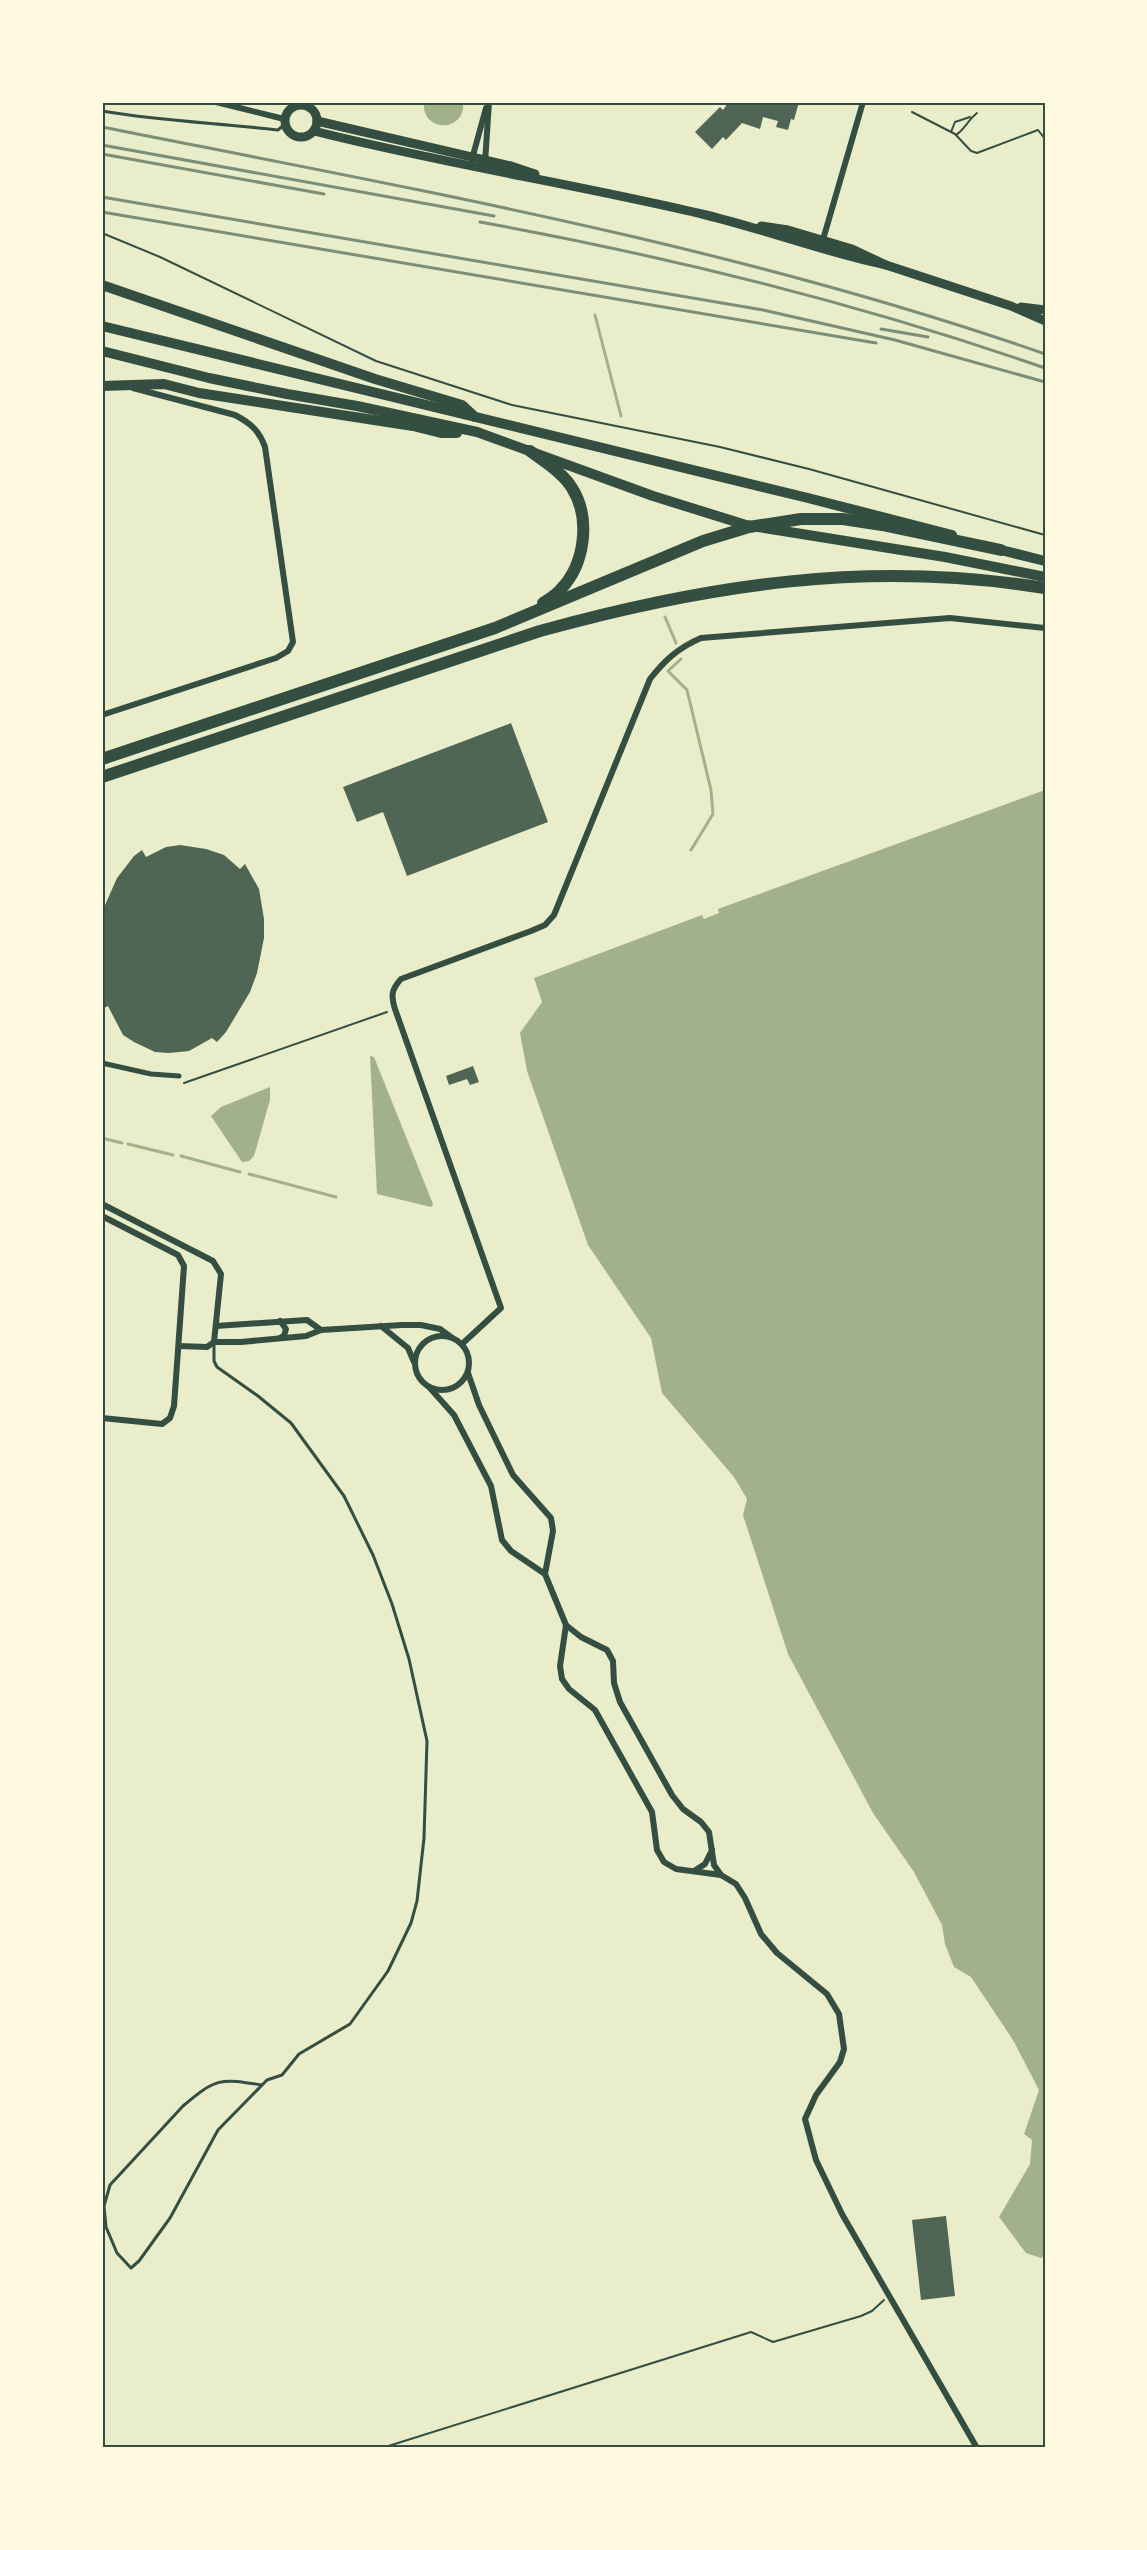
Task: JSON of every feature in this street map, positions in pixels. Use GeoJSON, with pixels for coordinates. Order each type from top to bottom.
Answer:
{"type":"FeatureCollection","features":[{"type":"Feature","properties":{"kind":"highway"},"geometry":{"type":"LineString","coordinates":[[520,619],[557,593],[569,579],[578,560],[583,534],[581,509],[573,489],[555,470],[530,451]]}},
{"type":"Feature","properties":{"kind":"highway"},"geometry":{"type":"LineString","coordinates":[[102,759],[520,619],[679,551],[735,531],[785,521],[843,519],[1001,550]]}},
{"type":"Feature","properties":{"kind":"highway"},"geometry":{"type":"LineString","coordinates":[[102,777],[474,652],[646,603],[767,582],[848,576],[892,575],[1016,583],[1045,588]]}},
{"type":"Feature","properties":{"kind":"main road"},"geometry":{"type":"LineString","coordinates":[[294,104],[312,105],[316,126],[305,137],[294,136],[284,122],[287,111],[294,104]]}},
{"type":"Feature","properties":{"kind":"main road"},"geometry":{"type":"LineString","coordinates":[[316,126],[484,165],[511,166],[554,181],[726,220],[788,230],[822,245],[852,249],[886,265],[1011,306],[1045,321]]}},
{"type":"Feature","properties":{"kind":"main road"},"geometry":{"type":"LineString","coordinates":[[102,285],[375,379],[462,405],[475,417]]}},
{"type":"Feature","properties":{"kind":"main road"},"geometry":{"type":"LineString","coordinates":[[1011,306],[1045,310]]}},
{"type":"Feature","properties":{"kind":"main road"},"geometry":{"type":"LineString","coordinates":[[102,326],[885,517],[1045,561]]}},
{"type":"Feature","properties":{"kind":"main road"},"geometry":{"type":"LineString","coordinates":[[102,351],[209,378],[357,405],[477,432],[672,502],[746,525],[945,557],[1045,577]]}},
{"type":"Feature","properties":{"kind":"main road"},"geometry":{"type":"LineString","coordinates":[[102,386],[129,387],[164,384],[199,393],[413,426],[441,433],[477,432]]}},
{"type":"Feature","properties":{"kind":"street"},"geometry":{"type":"LineString","coordinates":[[216,102],[262,111],[284,122]]}},
{"type":"Feature","properties":{"kind":"street"},"geometry":{"type":"LineString","coordinates":[[471,162],[489,102]]}},
{"type":"Feature","properties":{"kind":"street"},"geometry":{"type":"LineString","coordinates":[[484,165],[489,102]]}},
{"type":"Feature","properties":{"kind":"street"},"geometry":{"type":"LineString","coordinates":[[822,245],[863,102]]}},
{"type":"Feature","properties":{"kind":"street"},"geometry":{"type":"LineString","coordinates":[[102,715],[276,658],[288,651],[293,642],[267,458],[260,434],[250,423],[235,415],[129,387]]}},
{"type":"Feature","properties":{"kind":"street"},"geometry":{"type":"LineString","coordinates":[[462,1344],[501,1308],[391,998],[393,987],[401,979],[545,925],[554,915],[650,679],[663,661],[679,648],[701,638],[950,618],[1045,628]]}},
{"type":"Feature","properties":{"kind":"street"},"geometry":{"type":"LineString","coordinates":[[102,1062],[150,1074],[179,1076]]}},
{"type":"Feature","properties":{"kind":"street"},"geometry":{"type":"LineString","coordinates":[[102,1204],[213,1261],[220,1274],[214,1341],[207,1347],[179,1346]]}},
{"type":"Feature","properties":{"kind":"street"},"geometry":{"type":"LineString","coordinates":[[102,1216],[178,1255],[183,1260],[179,1346],[174,1406],[170,1418],[162,1424],[102,1418]]}},
{"type":"Feature","properties":{"kind":"street"},"geometry":{"type":"LineString","coordinates":[[216,1326],[239,1326],[278,1320],[307,1320],[321,1330]]}},
{"type":"Feature","properties":{"kind":"street"},"geometry":{"type":"LineString","coordinates":[[278,1320],[286,1329],[284,1336],[279,1338]]}},
{"type":"Feature","properties":{"kind":"street"},"geometry":{"type":"LineString","coordinates":[[214,1341],[242,1342],[306,1336],[321,1330],[421,1325],[440,1329],[462,1344],[469,1358],[468,1372],[478,1405],[513,1475],[551,1518],[553,1531],[545,1574],[566,1625],[560,1666],[562,1679],[595,1710],[652,1812],[657,1850],[664,1862],[676,1869],[722,1875]]}},
{"type":"Feature","properties":{"kind":"street"},"geometry":{"type":"LineString","coordinates":[[381,1326],[408,1348],[418,1377],[454,1414],[492,1486],[502,1540],[511,1551],[545,1574]]}},
{"type":"Feature","properties":{"kind":"street"},"geometry":{"type":"LineString","coordinates":[[414,1362],[420,1346],[426,1340],[442,1335],[451,1337]]}},
{"type":"Feature","properties":{"kind":"street"},"geometry":{"type":"LineString","coordinates":[[429,1388],[448,1390],[456,1387],[468,1372]]}},
{"type":"Feature","properties":{"kind":"street"},"geometry":{"type":"LineString","coordinates":[[566,1625],[582,1637],[607,1650],[613,1661],[614,1683],[620,1702],[672,1795],[683,1809],[710,1832],[714,1865],[722,1875],[736,1884],[746,1898],[761,1934],[777,1953],[826,1994],[839,2014],[844,2049],[840,2062],[816,2095],[805,2119],[816,2160],[842,2214],[977,2448]]}},
{"type":"Feature","properties":{"kind":"street"},"geometry":{"type":"LineString","coordinates":[[693,1872],[705,1864],[712,1850]]}},
{"type":"Feature","properties":{"kind":"lane"},"geometry":{"type":"LineString","coordinates":[[102,111],[173,122],[278,130],[284,122]]}},
{"type":"Feature","properties":{"kind":"lane"},"geometry":{"type":"LineString","coordinates":[[214,1341],[214,1361],[217,1367],[291,1423],[344,1496],[373,1554],[409,1659],[427,1741],[424,1838],[417,1901],[411,1923],[388,1971],[350,2024],[299,2054],[282,2075],[267,2080],[217,2131],[170,2218],[139,2261],[131,2268],[117,2253],[106,2228],[104,2206],[110,2185],[183,2106],[202,2091],[226,2079],[262,2085]]}},
{"type":"Feature","properties":{"kind":"path"},"geometry":{"type":"LineString","coordinates":[[912,112],[956,135],[971,151],[977,153],[1038,130],[1045,139]]}},
{"type":"Feature","properties":{"kind":"path"},"geometry":{"type":"LineString","coordinates":[[951,132],[955,122],[977,113]]}},
{"type":"Feature","properties":{"kind":"path"},"geometry":{"type":"LineString","coordinates":[[956,135],[964,130],[972,116]]}},
{"type":"Feature","properties":{"kind":"path"},"geometry":{"type":"LineString","coordinates":[[102,233],[169,261],[376,361],[490,398],[534,411],[731,450],[1045,535]]}},
{"type":"Feature","properties":{"kind":"path"},"geometry":{"type":"LineString","coordinates":[[185,1084],[395,1009]]}},
{"type":"Feature","properties":{"kind":"path"},"geometry":{"type":"LineString","coordinates":[[382,2448],[751,2332],[773,2342],[861,2316],[873,2311],[888,2296]]}},
{"type":"Feature","properties":{"kind":"shaded area"},"geometry":{"type":"Polygon","coordinates":[[[424,102],[463,102],[462,112],[451,124],[436,124],[425,112],[424,102]]]}},
{"type":"Feature","properties":{"kind":"shaded area"},"geometry":{"type":"Polygon","coordinates":[[[1045,790],[1045,2255],[1041,2258],[1026,2253],[999,2217],[1030,2164],[1032,2140],[1024,2134],[1039,2090],[1013,2040],[971,1977],[954,1967],[945,1944],[942,1925],[914,1872],[873,1813],[788,1654],[743,1515],[747,1499],[734,1477],[662,1393],[651,1338],[588,1245],[527,1071],[520,1033],[542,1002],[534,978],[702,915],[704,919],[719,913],[718,909],[1045,790]]]}},
{"type":"Feature","properties":{"kind":"shaded area"},"geometry":{"type":"Polygon","coordinates":[[[370,1056],[374,1057],[433,1204],[431,1207],[377,1194],[370,1056]]]}},
{"type":"Feature","properties":{"kind":"shaded area"},"geometry":{"type":"Polygon","coordinates":[[[270,1087],[270,1100],[254,1156],[249,1161],[242,1162],[211,1116],[221,1107],[270,1087]]]}},
{"type":"Feature","properties":{"kind":"building"},"geometry":{"type":"Polygon","coordinates":[[[725,102],[799,102],[794,120],[791,119],[788,130],[776,127],[778,121],[763,117],[760,129],[742,123],[726,140],[723,137],[712,149],[695,132],[720,107],[723,110],[726,106],[725,102]]]}},
{"type":"Feature","properties":{"kind":"building"},"geometry":{"type":"Polygon","coordinates":[[[511,723],[548,822],[407,876],[383,812],[357,822],[343,787],[511,723]]]}},
{"type":"Feature","properties":{"kind":"building"},"geometry":{"type":"Polygon","coordinates":[[[180,845],[206,849],[224,855],[240,869],[245,864],[259,889],[264,919],[264,938],[257,973],[250,992],[226,1032],[217,1042],[212,1038],[189,1051],[155,1052],[123,1035],[108,1006],[102,1009],[102,912],[117,878],[134,856],[142,850],[146,857],[166,847],[180,845]]]}},
{"type":"Feature","properties":{"kind":"building"},"geometry":{"type":"Polygon","coordinates":[[[473,1066],[479,1082],[470,1085],[467,1079],[449,1085],[446,1076],[473,1066]]]}},
{"type":"Feature","properties":{"kind":"building"},"geometry":{"type":"Polygon","coordinates":[[[946,2216],[955,2296],[921,2300],[912,2220],[946,2216]]]}},
{"type":"Feature","properties":{"kind":"waterway"},"geometry":{"type":"LineString","coordinates":[[595,315],[621,416]]}},
{"type":"Feature","properties":{"kind":"waterway"},"geometry":{"type":"LineString","coordinates":[[665,617],[676,643]]}},
{"type":"Feature","properties":{"kind":"waterway"},"geometry":{"type":"LineString","coordinates":[[681,659],[668,671],[687,690],[711,790],[713,814],[691,850]]}},
{"type":"Feature","properties":{"kind":"waterway"},"geometry":{"type":"LineString","coordinates":[[102,1138],[122,1143]]}},
{"type":"Feature","properties":{"kind":"waterway"},"geometry":{"type":"LineString","coordinates":[[128,1144],[173,1155]]}},
{"type":"Feature","properties":{"kind":"waterway"},"geometry":{"type":"LineString","coordinates":[[181,1156],[240,1172]]}},
{"type":"Feature","properties":{"kind":"waterway"},"geometry":{"type":"LineString","coordinates":[[249,1174],[336,1197]]}},
{"type":"Feature","properties":{"kind":"railway"},"geometry":{"type":"LineString","coordinates":[[102,127],[459,198],[696,252],[813,282],[930,316],[1045,354]]}},
{"type":"Feature","properties":{"kind":"railway"},"geometry":{"type":"LineString","coordinates":[[102,145],[494,216]]}},
{"type":"Feature","properties":{"kind":"railway"},"geometry":{"type":"LineString","coordinates":[[102,154],[324,194]]}},
{"type":"Feature","properties":{"kind":"railway"},"geometry":{"type":"LineString","coordinates":[[102,197],[763,310],[895,340],[1045,382]]}},
{"type":"Feature","properties":{"kind":"railway"},"geometry":{"type":"LineString","coordinates":[[102,212],[876,343]]}},
{"type":"Feature","properties":{"kind":"railway"},"geometry":{"type":"LineString","coordinates":[[480,222],[623,251],[766,284],[906,323],[1045,368]]}},
{"type":"Feature","properties":{"kind":"railway"},"geometry":{"type":"LineString","coordinates":[[881,329],[928,337]]}}]}
